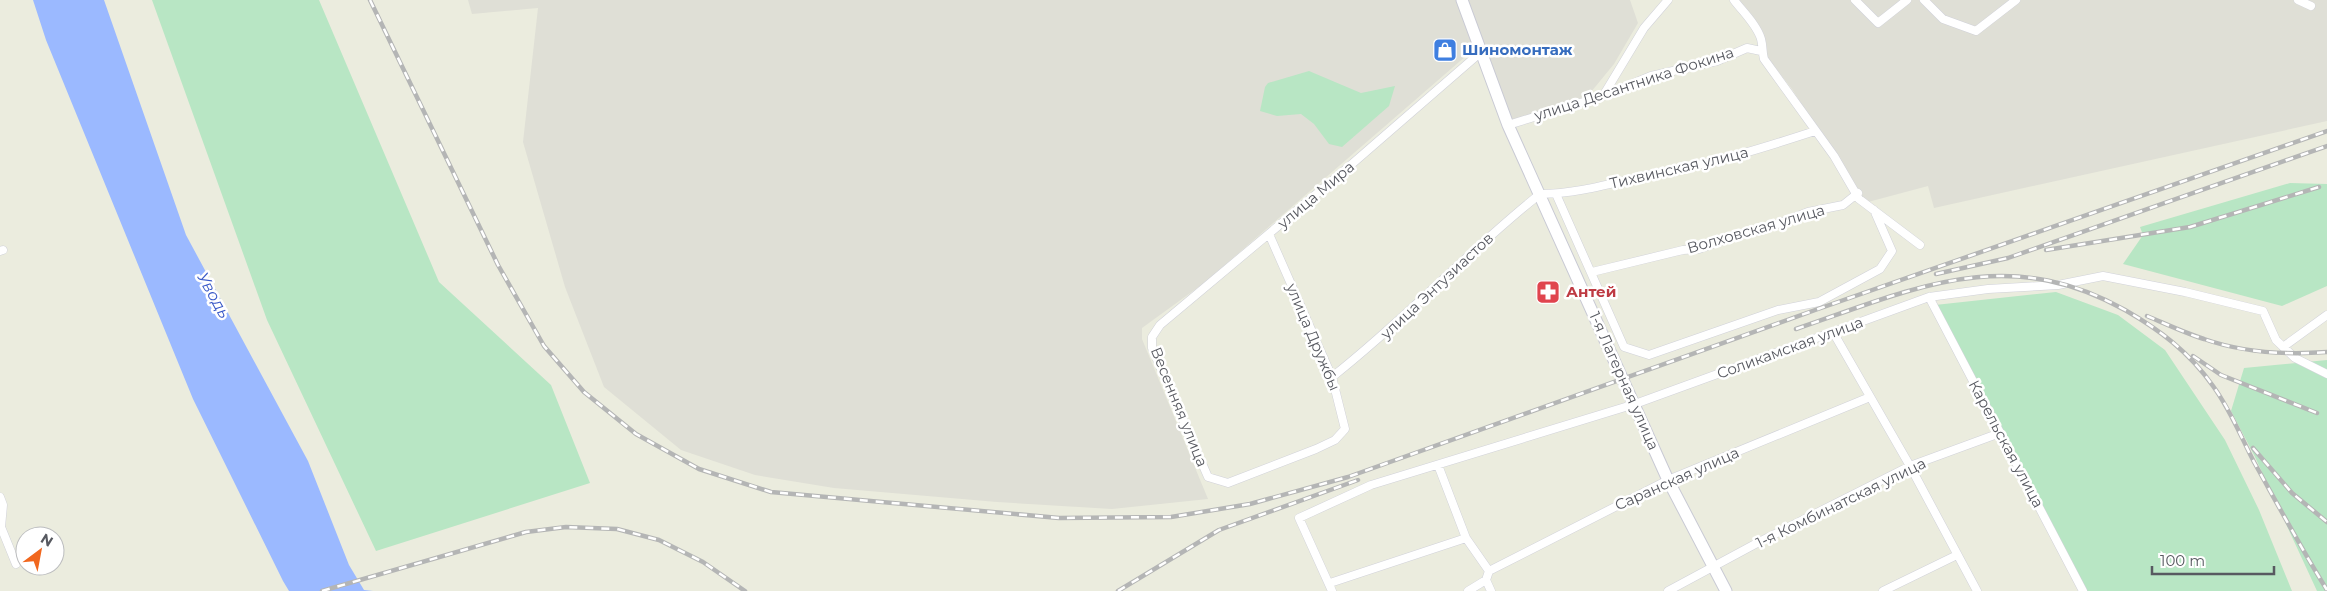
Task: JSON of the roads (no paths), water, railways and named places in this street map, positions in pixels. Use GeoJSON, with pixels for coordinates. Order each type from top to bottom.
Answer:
{"type":"FeatureCollection","features":[{"type":"Feature","properties":{"kind":"main road","name":"1-я Лагерная улица"},"geometry":{"type":"LineString","coordinates":[[1462,0],[1508,125],[1668,480],[1726,591]]}},
{"type":"Feature","properties":{"kind":"street"},"geometry":{"type":"LineString","coordinates":[[1603,96],[1644,28],[1668,0]]}},
{"type":"Feature","properties":{"kind":"street"},"geometry":{"type":"LineString","coordinates":[[1734,0],[1757,30],[1762,41],[1761,51],[1764,59],[1834,156],[1860,199],[1920,245]]}},
{"type":"Feature","properties":{"kind":"street"},"geometry":{"type":"LineString","coordinates":[[1855,0],[1878,22],[1907,0]]}},
{"type":"Feature","properties":{"kind":"street"},"geometry":{"type":"LineString","coordinates":[[1924,0],[1943,19],[1976,30],[2016,0]]}},
{"type":"Feature","properties":{"kind":"street"},"geometry":{"type":"LineString","coordinates":[[2298,0],[2311,6]]}},
{"type":"Feature","properties":{"kind":"street","name":"улица Десантника Фокина"},"geometry":{"type":"LineString","coordinates":[[1508,125],[1603,96],[1651,76],[1717,61],[1747,48],[1761,51]]}},
{"type":"Feature","properties":{"kind":"street","name":"улица Мира"},"geometry":{"type":"LineString","coordinates":[[1152,337],[1160,325],[1270,234],[1480,52]]}},
{"type":"Feature","properties":{"kind":"street","name":"Тихвинская улица"},"geometry":{"type":"LineString","coordinates":[[1540,194],[1556,194],[1683,170],[1749,153],[1815,131]]}},
{"type":"Feature","properties":{"kind":"street","name":"Волховская улица"},"geometry":{"type":"LineString","coordinates":[[1592,272],[1684,250],[1699,249],[1734,236],[1762,230],[1808,212],[1844,205],[1858,193]]}},
{"type":"Feature","properties":{"kind":"street","name":"улица Энтузиастов"},"geometry":{"type":"LineString","coordinates":[[1332,376],[1375,343],[1482,243],[1540,194]]}},
{"type":"Feature","properties":{"kind":"street"},"geometry":{"type":"LineString","coordinates":[[1556,194],[1624,346],[1649,355],[1778,310],[1819,302],[1880,270],[1892,251],[1874,210]]}},
{"type":"Feature","properties":{"kind":"street","name":"улица Дружбы"},"geometry":{"type":"LineString","coordinates":[[1270,234],[1332,376],[1345,429],[1335,440]]}},
{"type":"Feature","properties":{"kind":"street","name":"Соликамская улица"},"geometry":{"type":"LineString","coordinates":[[1331,587],[1299,518],[1371,485],[1635,404],[1929,298],[1988,289],[2058,285],[2103,276],[2186,292],[2263,311],[2276,340],[2283,347]]}},
{"type":"Feature","properties":{"kind":"street","name":"Карельская улица"},"geometry":{"type":"LineString","coordinates":[[1929,298],[2083,591]]}},
{"type":"Feature","properties":{"kind":"street"},"geometry":{"type":"LineString","coordinates":[[2327,315],[2283,347],[2296,358],[2327,374]]}},
{"type":"Feature","properties":{"kind":"street"},"geometry":{"type":"LineString","coordinates":[[1833,332],[1910,466],[1977,591]]}},
{"type":"Feature","properties":{"kind":"street","name":"Весенняя улица"},"geometry":{"type":"LineString","coordinates":[[1152,337],[1152,348],[1208,477],[1228,482],[1335,440]]}},
{"type":"Feature","properties":{"kind":"street","name":"Саранская улица"},"geometry":{"type":"LineString","coordinates":[[1489,571],[1668,480],[1870,397]]}},
{"type":"Feature","properties":{"kind":"street","name":"1-я Комбинатская улица"},"geometry":{"type":"LineString","coordinates":[[1668,591],[1910,466],[2000,433]]}},
{"type":"Feature","properties":{"kind":"street"},"geometry":{"type":"LineString","coordinates":[[1438,465],[1466,538],[1489,571],[1486,580],[1468,591]]}},
{"type":"Feature","properties":{"kind":"street"},"geometry":{"type":"LineString","coordinates":[[0,497],[3,505],[1,527],[15,562]]}},
{"type":"Feature","properties":{"kind":"street"},"geometry":{"type":"LineString","coordinates":[[1331,587],[1466,538]]}},
{"type":"Feature","properties":{"kind":"street"},"geometry":{"type":"LineString","coordinates":[[1883,591],[1957,555]]}},
{"type":"Feature","properties":{"kind":"street"},"geometry":{"type":"LineString","coordinates":[[1486,580],[1492,591]]}},
{"type":"Feature","properties":{"kind":"water","name":"Уводь"},"geometry":{"type":"Polygon","coordinates":[[[33,0],[104,0],[186,235],[308,461],[349,565],[364,590],[373,591],[289,591],[283,581],[193,399],[46,40],[33,0]]]}},
{"type":"Feature","properties":{"kind":"railway"},"geometry":{"type":"LineString","coordinates":[[370,0],[498,265],[544,346],[584,392],[636,434],[699,469],[771,492],[1059,518],[1171,517],[1250,504],[1348,477],[1818,309],[2327,131]]}},
{"type":"Feature","properties":{"kind":"railway"},"geometry":{"type":"LineString","coordinates":[[1936,274],[2008,258],[2327,146]]}},
{"type":"Feature","properties":{"kind":"railway"},"geometry":{"type":"LineString","coordinates":[[2046,250],[2190,227],[2319,187]]}},
{"type":"Feature","properties":{"kind":"railway"},"geometry":{"type":"LineString","coordinates":[[1796,329],[1920,288],[1960,279],[1999,276],[2040,279],[2081,290],[2125,310],[2184,352],[2213,386],[2327,590]]}},
{"type":"Feature","properties":{"kind":"railway"},"geometry":{"type":"LineString","coordinates":[[2147,316],[2219,344],[2265,352],[2327,352]]}},
{"type":"Feature","properties":{"kind":"railway"},"geometry":{"type":"LineString","coordinates":[[2193,356],[2221,375],[2317,413]]}},
{"type":"Feature","properties":{"kind":"railway"},"geometry":{"type":"LineString","coordinates":[[2253,448],[2292,493],[2327,522]]}},
{"type":"Feature","properties":{"kind":"railway"},"geometry":{"type":"LineString","coordinates":[[1118,591],[1219,530],[1358,480]]}},
{"type":"Feature","properties":{"kind":"railway"},"geometry":{"type":"LineString","coordinates":[[322,591],[526,532],[566,527],[617,529],[659,540],[703,562],[745,591]]}},
{"type":"Feature","properties":{"kind":"place","name":"Шиномонтаж"},"geometry":{"type":"Point","coordinates":[1445,50]}},
{"type":"Feature","properties":{"kind":"place","name":"Антей"},"geometry":{"type":"Point","coordinates":[1548,292]}}]}
